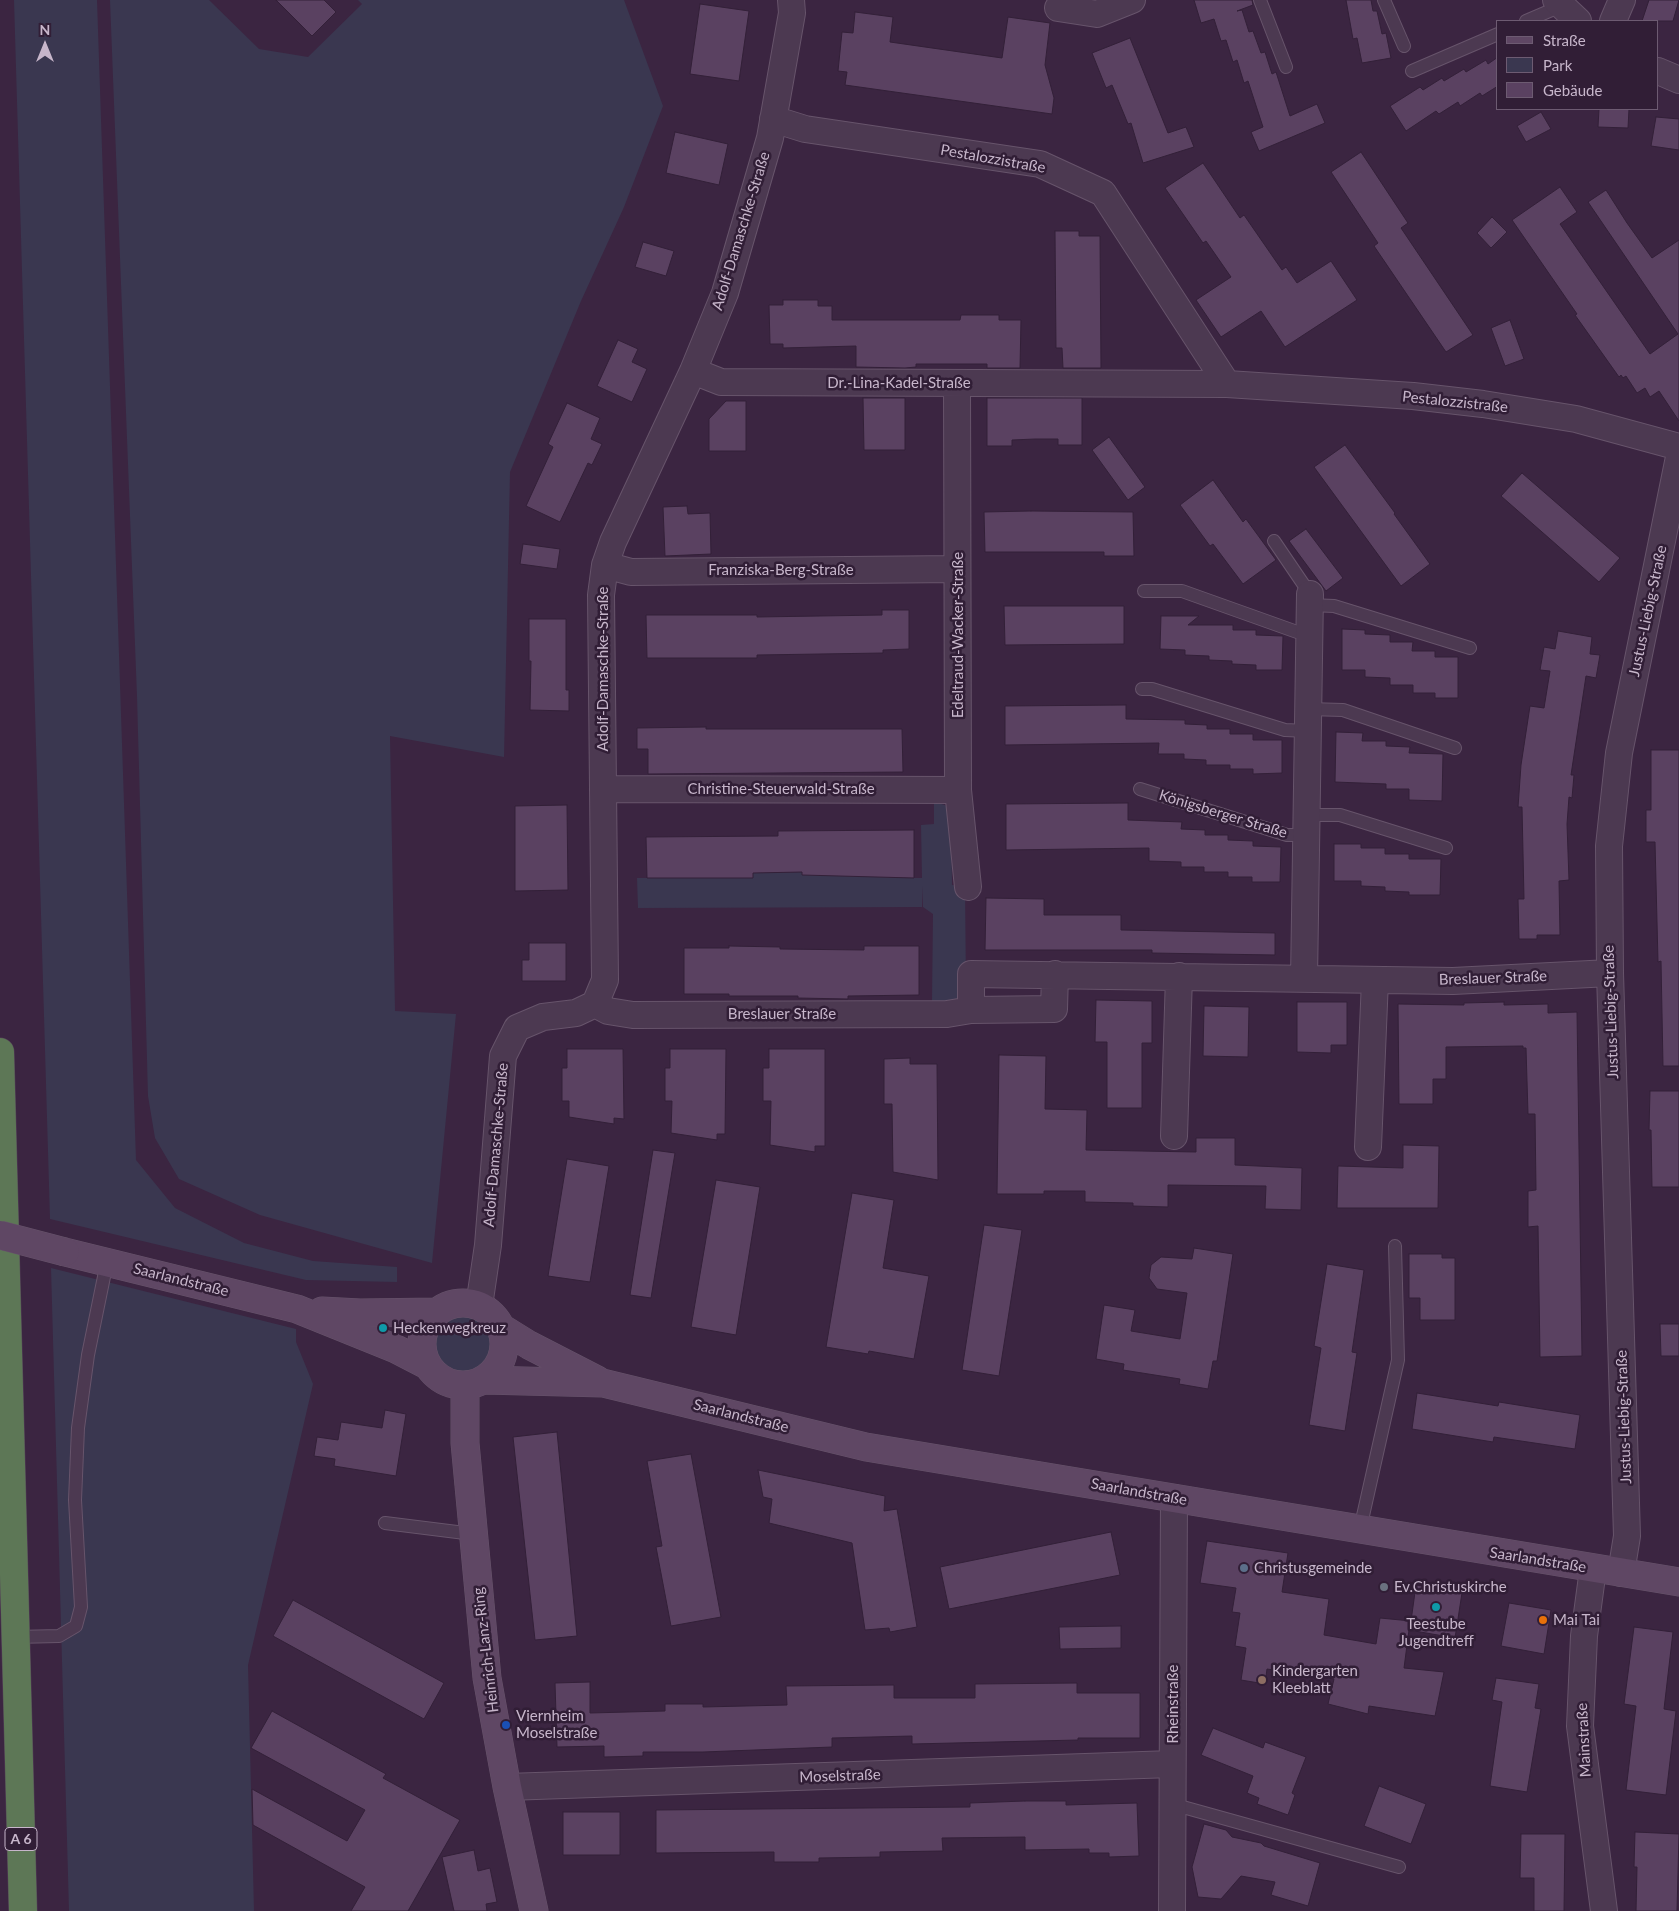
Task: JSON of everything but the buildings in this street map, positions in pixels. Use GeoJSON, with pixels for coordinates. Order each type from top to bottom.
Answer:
{"type":"FeatureCollection","features":[{"type":"Feature","properties":{"kind":"highway","name":"A 6"},"geometry":{"type":"LineString","coordinates":[[0,1052],[23,1911]]}},
{"type":"Feature","properties":{"kind":"street","name":"Adolf-Damaschke-Straße"},"geometry":{"type":"LineString","coordinates":[[480,1306],[488,1245],[503,1056],[517,1028],[543,1017],[576,1013],[595,1004],[604,980],[601,595],[605,565],[612,542],[693,371],[725,293],[770,138],[792,13],[791,0]]}},
{"type":"Feature","properties":{"kind":"street"},"geometry":{"type":"LineString","coordinates":[[1058,8],[1097,14],[1132,0]]}},
{"type":"Feature","properties":{"kind":"street"},"geometry":{"type":"LineString","coordinates":[[1613,20],[1622,0]]}},
{"type":"Feature","properties":{"kind":"street"},"geometry":{"type":"LineString","coordinates":[[1659,70],[1679,80]]}},
{"type":"Feature","properties":{"kind":"street","name":"Pestalozzistraße"},"geometry":{"type":"LineString","coordinates":[[773,119],[805,129],[1040,164],[1103,193],[1227,384]]}},
{"type":"Feature","properties":{"kind":"street","name":"Dr.-Lina-Kadel-Straße"},"geometry":{"type":"LineString","coordinates":[[693,371],[721,382],[1108,384]]}},
{"type":"Feature","properties":{"kind":"street","name":"Edeltraud-Wacker-Straße"},"geometry":{"type":"LineString","coordinates":[[958,383],[958,790],[968,887]]}},
{"type":"Feature","properties":{"kind":"street","name":"Pestalozzistraße"},"geometry":{"type":"LineString","coordinates":[[1108,384],[1227,384],[1413,396],[1483,404],[1576,419],[1679,447]]}},
{"type":"Feature","properties":{"kind":"street","name":"Justus-Liebig-Straße"},"geometry":{"type":"LineString","coordinates":[[1621,1573],[1627,1536],[1610,973],[1609,846],[1619,753],[1679,457]]}},
{"type":"Feature","properties":{"kind":"street","name":"Franziska-Berg-Straße"},"geometry":{"type":"LineString","coordinates":[[605,565],[631,572],[958,569]]}},
{"type":"Feature","properties":{"kind":"street","name":"Königsberger Straße"},"geometry":{"type":"LineString","coordinates":[[1304,979],[1310,599]]}},
{"type":"Feature","properties":{"kind":"street","name":"Christine-Steuerwald-Straße"},"geometry":{"type":"LineString","coordinates":[[604,789],[958,790]]}},
{"type":"Feature","properties":{"kind":"street","name":"Breslauer Straße"},"geometry":{"type":"LineString","coordinates":[[971,1010],[971,974],[1453,980],[1610,973]]}},
{"type":"Feature","properties":{"kind":"street","name":"Breslauer Straße"},"geometry":{"type":"LineString","coordinates":[[595,1004],[608,1011],[633,1015],[947,1014],[971,1010],[1054,1009],[1054,974]]}},
{"type":"Feature","properties":{"kind":"street"},"geometry":{"type":"LineString","coordinates":[[1174,1136],[1179,976]]}},
{"type":"Feature","properties":{"kind":"street"},"geometry":{"type":"LineString","coordinates":[[1368,1147],[1375,980]]}},
{"type":"Feature","properties":{"kind":"street","name":"Saarlandstraße"},"geometry":{"type":"LineString","coordinates":[[0,1235],[297,1309],[396,1349],[427,1365]]}},
{"type":"Feature","properties":{"kind":"street"},"geometry":{"type":"LineString","coordinates":[[459,1303],[480,1306],[493,1316],[500,1327],[504,1346],[498,1366],[475,1383],[454,1384],[443,1380],[434,1374],[427,1365],[422,1346],[422,1336],[431,1318],[445,1307],[459,1303]]}},
{"type":"Feature","properties":{"kind":"street","name":"Saarlandstraße"},"geometry":{"type":"LineString","coordinates":[[297,1309],[360,1313],[438,1312]]}},
{"type":"Feature","properties":{"kind":"street","name":"Saarlandstraße"},"geometry":{"type":"LineString","coordinates":[[500,1327],[529,1345],[603,1383],[866,1447],[1679,1582]]}},
{"type":"Feature","properties":{"kind":"street","name":"Saarlandstraße"},"geometry":{"type":"LineString","coordinates":[[475,1383],[603,1383]]}},
{"type":"Feature","properties":{"kind":"street","name":"Heinrich-Lanz-Ring"},"geometry":{"type":"LineString","coordinates":[[475,1383],[464,1443],[487,1678],[507,1787],[534,1911]]}},
{"type":"Feature","properties":{"kind":"street","name":"Rheinstraße"},"geometry":{"type":"LineString","coordinates":[[1172,1911],[1174,1498]]}},
{"type":"Feature","properties":{"kind":"street","name":"Mainstraße"},"geometry":{"type":"LineString","coordinates":[[1593,1569],[1584,1636],[1580,1726],[1604,1911]]}},
{"type":"Feature","properties":{"kind":"street","name":"Moselstraße"},"geometry":{"type":"LineString","coordinates":[[507,1787],[1172,1764]]}},
{"type":"Feature","properties":{"kind":"lane"},"geometry":{"type":"LineString","coordinates":[[1260,0],[1286,67]]}},
{"type":"Feature","properties":{"kind":"lane"},"geometry":{"type":"LineString","coordinates":[[1384,0],[1404,46]]}},
{"type":"Feature","properties":{"kind":"lane"},"geometry":{"type":"LineString","coordinates":[[1529,20],[1565,9]]}},
{"type":"Feature","properties":{"kind":"lane"},"geometry":{"type":"LineString","coordinates":[[1412,71],[1496,35]]}},
{"type":"Feature","properties":{"kind":"lane"},"geometry":{"type":"LineString","coordinates":[[1274,541],[1310,599],[1470,648]]}},
{"type":"Feature","properties":{"kind":"lane"},"geometry":{"type":"LineString","coordinates":[[1144,590],[1182,591],[1297,632],[1309,632]]}},
{"type":"Feature","properties":{"kind":"lane"},"geometry":{"type":"LineString","coordinates":[[1142,689],[1152,689],[1285,730],[1308,720],[1343,710],[1455,748]]}},
{"type":"Feature","properties":{"kind":"lane","name":"Königsberger Straße"},"geometry":{"type":"LineString","coordinates":[[1140,789],[1287,835],[1307,825],[1340,815],[1446,848]]}},
{"type":"Feature","properties":{"kind":"lane"},"geometry":{"type":"LineString","coordinates":[[1360,1529],[1398,1360],[1395,1246]]}},
{"type":"Feature","properties":{"kind":"lane"},"geometry":{"type":"LineString","coordinates":[[15,1637],[59,1636],[76,1626],[81,1607],[75,1500],[78,1428],[88,1355],[108,1262]]}},
{"type":"Feature","properties":{"kind":"lane"},"geometry":{"type":"LineString","coordinates":[[386,1523],[473,1534]]}},
{"type":"Feature","properties":{"kind":"lane"},"geometry":{"type":"LineString","coordinates":[[1172,1804],[1399,1867]]}},
{"type":"Feature","properties":{"kind":"green space"},"geometry":{"type":"Polygon","coordinates":[[[14,0],[97,0],[136,1160],[175,1208],[244,1243],[313,1261],[397,1267],[397,1282],[306,1280],[50,1219],[14,0]]]}},
{"type":"Feature","properties":{"kind":"green space"},"geometry":{"type":"Polygon","coordinates":[[[110,0],[209,0],[259,49],[308,57],[362,4],[358,0],[624,0],[663,106],[624,207],[581,301],[510,472],[504,757],[390,736],[395,1011],[456,1014],[432,1263],[260,1215],[179,1179],[155,1138],[148,1096],[137,696],[110,0]]]}},
{"type":"Feature","properties":{"kind":"green space"},"geometry":{"type":"Polygon","coordinates":[[[934,802],[945,805],[951,814],[952,885],[965,886],[966,988],[962,997],[955,1001],[932,1001],[933,914],[923,907],[922,886],[922,907],[638,908],[637,878],[753,878],[753,873],[802,872],[802,875],[889,875],[890,878],[922,878],[921,825],[934,824],[934,802]]]}},
{"type":"Feature","properties":{"kind":"green space"},"geometry":{"type":"Polygon","coordinates":[[[51,1268],[296,1329],[296,1342],[313,1384],[248,1665],[254,1911],[69,1911],[51,1268]]]}},
{"type":"Feature","properties":{"kind":"green space"},"geometry":{"type":"Polygon","coordinates":[[[463,1316],[483,1324],[491,1344],[483,1364],[463,1372],[443,1364],[435,1344],[443,1324],[463,1316]]]}},
{"type":"Feature","properties":{"kind":"place","name":"Heckenwegkreuz"},"geometry":{"type":"Point","coordinates":[383,1328]}},
{"type":"Feature","properties":{"kind":"place","name":"Christusgemeinde"},"geometry":{"type":"Point","coordinates":[1244,1568]}},
{"type":"Feature","properties":{"kind":"place","name":"Ev.Christuskirche"},"geometry":{"type":"Point","coordinates":[1384,1587]}},
{"type":"Feature","properties":{"kind":"place","name":"Teestube Jugendtreff"},"geometry":{"type":"Point","coordinates":[1436,1607]}},
{"type":"Feature","properties":{"kind":"place","name":"Mai Tai"},"geometry":{"type":"Point","coordinates":[1543,1620]}},
{"type":"Feature","properties":{"kind":"place","name":"Kindergarten Kleeblatt"},"geometry":{"type":"Point","coordinates":[1262,1680]}},
{"type":"Feature","properties":{"kind":"place","name":"Viernheim Moselstraße"},"geometry":{"type":"Point","coordinates":[506,1725]}}]}
